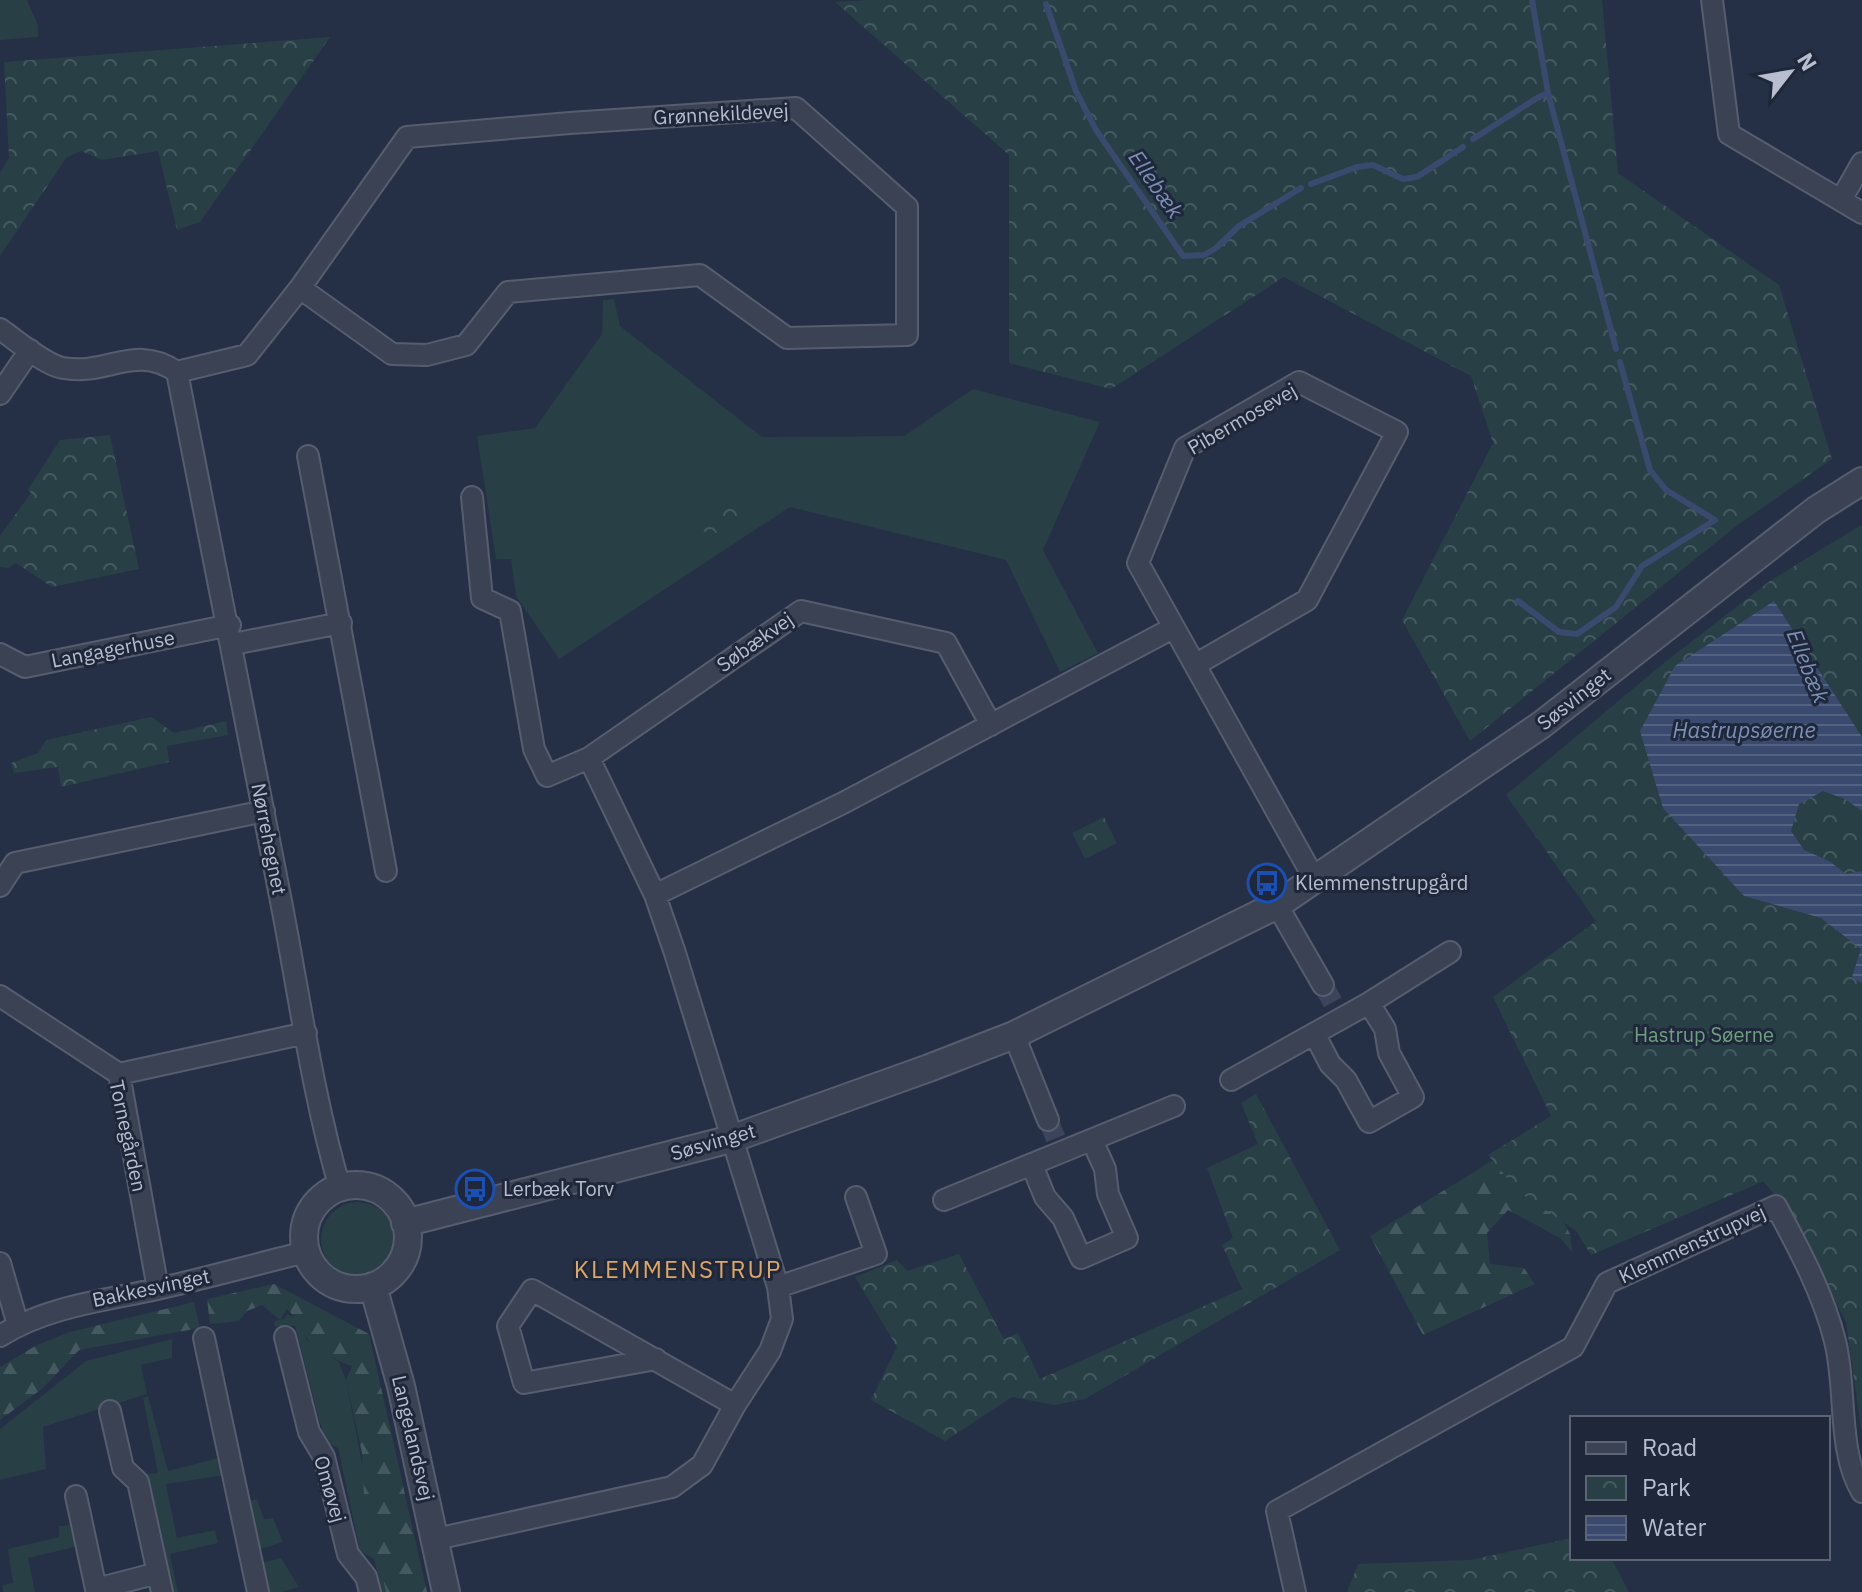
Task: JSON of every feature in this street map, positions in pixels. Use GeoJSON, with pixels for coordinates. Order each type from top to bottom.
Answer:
{"type":"FeatureCollection","features":[{"type":"Feature","properties":{"kind":"street"},"geometry":{"type":"LineString","coordinates":[[1712,0],[1729,134],[1862,213]]}},
{"type":"Feature","properties":{"kind":"street","name":"Grønnekildevej"},"geometry":{"type":"LineString","coordinates":[[177,372],[247,355],[300,288],[407,137],[796,108],[907,207],[907,335],[787,338],[700,275],[508,292],[466,345],[427,355],[392,354],[300,288]]}},
{"type":"Feature","properties":{"kind":"street"},"geometry":{"type":"LineString","coordinates":[[1841,200],[1862,163]]}},
{"type":"Feature","properties":{"kind":"street"},"geometry":{"type":"LineString","coordinates":[[0,329],[60,368],[83,370],[154,359],[177,372]]}},
{"type":"Feature","properties":{"kind":"street"},"geometry":{"type":"LineString","coordinates":[[0,394],[30,350]]}},
{"type":"Feature","properties":{"kind":"street","name":"Nørrehegnet"},"geometry":{"type":"LineString","coordinates":[[177,372],[232,635],[306,1033],[340,1188]]}},
{"type":"Feature","properties":{"kind":"street","name":"Pibermosevej"},"geometry":{"type":"LineString","coordinates":[[1195,665],[1307,600],[1397,432],[1299,382],[1185,448],[1138,563],[1315,880]]}},
{"type":"Feature","properties":{"kind":"street"},"geometry":{"type":"LineString","coordinates":[[308,456],[386,871]]}},
{"type":"Feature","properties":{"kind":"street","name":"Søsvinget"},"geometry":{"type":"LineString","coordinates":[[405,1223],[731,1139],[1014,1035],[1277,905],[1541,725],[1816,510],[1862,481]]}},
{"type":"Feature","properties":{"kind":"street","name":"Søbækvej"},"geometry":{"type":"LineString","coordinates":[[472,497],[482,598],[510,611],[534,749],[547,776],[589,758],[801,611],[946,643],[991,725]]}},
{"type":"Feature","properties":{"kind":"street"},"geometry":{"type":"LineString","coordinates":[[232,635],[341,623]]}},
{"type":"Feature","properties":{"kind":"street"},"geometry":{"type":"LineString","coordinates":[[655,895],[843,803],[1173,628]]}},
{"type":"Feature","properties":{"kind":"street","name":"Langagerhuse"},"geometry":{"type":"LineString","coordinates":[[0,654],[25,667],[232,635]]}},
{"type":"Feature","properties":{"kind":"street"},"geometry":{"type":"LineString","coordinates":[[436,1539],[672,1487],[702,1465],[770,1351],[782,1319],[778,1287],[655,895],[589,758]]}},
{"type":"Feature","properties":{"kind":"street"},"geometry":{"type":"LineString","coordinates":[[0,886],[15,863],[264,811]]}},
{"type":"Feature","properties":{"kind":"street"},"geometry":{"type":"LineString","coordinates":[[1277,905],[1323,985]]}},
{"type":"Feature","properties":{"kind":"street"},"geometry":{"type":"LineString","coordinates":[[1231,1080],[1315,1035],[1450,952]]}},
{"type":"Feature","properties":{"kind":"street","name":"Tornegården"},"geometry":{"type":"LineString","coordinates":[[0,996],[119,1074],[158,1289]]}},
{"type":"Feature","properties":{"kind":"street"},"geometry":{"type":"LineString","coordinates":[[1315,1035],[1330,1064],[1346,1080],[1369,1122],[1413,1097],[1389,1053],[1385,1029],[1369,1003]]}},
{"type":"Feature","properties":{"kind":"street"},"geometry":{"type":"LineString","coordinates":[[119,1074],[306,1033]]}},
{"type":"Feature","properties":{"kind":"street"},"geometry":{"type":"LineString","coordinates":[[1014,1035],[1048,1120]]}},
{"type":"Feature","properties":{"kind":"street"},"geometry":{"type":"LineString","coordinates":[[944,1200],[1174,1106]]}},
{"type":"Feature","properties":{"kind":"street"},"geometry":{"type":"LineString","coordinates":[[1032,1165],[1045,1197],[1063,1218],[1081,1258],[1127,1238],[1108,1194],[1105,1169],[1092,1140]]}},
{"type":"Feature","properties":{"kind":"street"},"geometry":{"type":"LineString","coordinates":[[358,1185],[378,1190],[394,1202],[405,1223],[407,1240],[402,1259],[390,1275],[373,1286],[353,1289],[334,1284],[317,1272],[306,1252],[304,1235],[309,1215],[321,1199],[340,1188],[358,1185]]}},
{"type":"Feature","properties":{"kind":"street"},"geometry":{"type":"LineString","coordinates":[[778,1287],[876,1254],[856,1197]]}},
{"type":"Feature","properties":{"kind":"street","name":"Klemmenstrupvej"},"geometry":{"type":"LineString","coordinates":[[1295,1592],[1277,1511],[1573,1347],[1607,1283],[1776,1206],[1819,1293],[1835,1343],[1851,1468],[1862,1492]]}},
{"type":"Feature","properties":{"kind":"street","name":"Bakkesvinget"},"geometry":{"type":"LineString","coordinates":[[0,1336],[18,1325],[71,1305],[158,1289],[306,1252]]}},
{"type":"Feature","properties":{"kind":"street"},"geometry":{"type":"LineString","coordinates":[[0,1263],[18,1325]]}},
{"type":"Feature","properties":{"kind":"street","name":"Langelandsvej"},"geometry":{"type":"LineString","coordinates":[[373,1286],[401,1386],[446,1592]]}},
{"type":"Feature","properties":{"kind":"street"},"geometry":{"type":"LineString","coordinates":[[656,1359],[524,1383],[508,1326],[532,1290],[656,1359],[735,1405]]}},
{"type":"Feature","properties":{"kind":"street","name":"Omøvej"},"geometry":{"type":"LineString","coordinates":[[285,1337],[309,1432],[324,1457],[348,1554],[366,1577],[369,1592]]}},
{"type":"Feature","properties":{"kind":"street"},"geometry":{"type":"LineString","coordinates":[[204,1338],[258,1592]]}},
{"type":"Feature","properties":{"kind":"street"},"geometry":{"type":"LineString","coordinates":[[76,1496],[96,1589],[160,1583],[138,1482],[123,1468],[110,1411]]}},
{"type":"Feature","properties":{"kind":"green space"},"geometry":{"type":"Polygon","coordinates":[[[0,0],[27,0],[38,25],[38,37],[0,40],[0,0]]]}},
{"type":"Feature","properties":{"kind":"green space"},"geometry":{"type":"Polygon","coordinates":[[[1602,0],[1618,173],[1779,285],[1832,459],[1735,527],[1470,741],[1402,620],[1493,443],[1471,376],[1284,277],[1111,389],[1009,363],[1009,155],[835,2],[1602,0]]]}},
{"type":"Feature","properties":{"kind":"green space"},"geometry":{"type":"Polygon","coordinates":[[[330,37],[200,222],[177,230],[158,151],[102,160],[81,151],[67,157],[0,256],[0,173],[9,158],[4,62],[330,37]]]}},
{"type":"Feature","properties":{"kind":"green space"},"geometry":{"type":"Polygon","coordinates":[[[614,299],[620,326],[762,437],[904,436],[973,389],[1100,422],[1043,550],[1098,653],[1060,672],[1006,560],[790,507],[559,659],[516,596],[511,559],[496,559],[477,436],[535,428],[602,334],[603,300],[614,299]]]}},
{"type":"Feature","properties":{"kind":"green space"},"geometry":{"type":"Polygon","coordinates":[[[110,435],[139,569],[52,587],[16,563],[8,568],[0,567],[0,536],[31,493],[28,489],[60,440],[110,435]]]}},
{"type":"Feature","properties":{"kind":"green space"},"geometry":{"type":"Polygon","coordinates":[[[725,492],[744,503],[746,521],[728,534],[696,531],[725,492]]]}},
{"type":"Feature","properties":{"kind":"green space","name":"Hastrup Søerne"},"geometry":{"type":"Polygon","coordinates":[[[1861,525],[1862,1436],[1846,1322],[1771,1178],[1591,1255],[1576,1231],[1519,1192],[1488,1155],[1551,1116],[1493,997],[1596,921],[1506,795],[1665,662],[1770,581],[1861,525]]]}},
{"type":"Feature","properties":{"kind":"green space"},"geometry":{"type":"Polygon","coordinates":[[[151,717],[174,733],[226,721],[228,735],[167,746],[169,762],[61,787],[58,767],[14,773],[11,763],[38,753],[46,740],[151,717]]]}},
{"type":"Feature","properties":{"kind":"green space"},"geometry":{"type":"Polygon","coordinates":[[[1104,817],[1117,843],[1085,859],[1072,833],[1104,817]]]}},
{"type":"Feature","properties":{"kind":"green space"},"geometry":{"type":"Polygon","coordinates":[[[1256,1094],[1340,1250],[1085,1399],[1055,1405],[1012,1397],[945,1441],[871,1400],[897,1347],[855,1277],[897,1260],[907,1271],[959,1254],[1004,1339],[1018,1333],[1040,1379],[1242,1289],[1222,1245],[1233,1238],[1207,1168],[1258,1144],[1241,1103],[1256,1094]]]}},
{"type":"Feature","properties":{"kind":"green space"},"geometry":{"type":"Polygon","coordinates":[[[1555,1122],[1746,1126],[1806,1232],[1737,1150],[1558,1212],[1570,1234],[1573,1253],[1560,1238],[1508,1210],[1487,1233],[1490,1264],[1524,1268],[1535,1284],[1423,1335],[1370,1236],[1555,1122]]]}},
{"type":"Feature","properties":{"kind":"green space"},"geometry":{"type":"Polygon","coordinates":[[[351,1202],[365,1202],[379,1208],[389,1218],[395,1239],[393,1253],[379,1270],[365,1276],[351,1276],[337,1270],[327,1260],[321,1246],[321,1232],[327,1218],[337,1208],[351,1202]]]}},
{"type":"Feature","properties":{"kind":"green space"},"geometry":{"type":"Polygon","coordinates":[[[274,1284],[369,1334],[427,1592],[386,1592],[364,1496],[362,1453],[346,1380],[352,1366],[315,1347],[287,1309],[280,1320],[262,1305],[247,1311],[239,1321],[210,1324],[207,1299],[274,1284]]]}},
{"type":"Feature","properties":{"kind":"green space"},"geometry":{"type":"Polygon","coordinates":[[[194,1302],[200,1328],[79,1350],[43,1388],[0,1420],[0,1367],[37,1345],[70,1332],[194,1302]]]}},
{"type":"Feature","properties":{"kind":"green space"},"geometry":{"type":"Polygon","coordinates":[[[287,1314],[298,1319],[307,1340],[339,1362],[346,1380],[387,1592],[382,1592],[374,1559],[360,1551],[338,1448],[325,1442],[295,1326],[274,1326],[275,1321],[284,1319],[287,1314]]]}},
{"type":"Feature","properties":{"kind":"green space"},"geometry":{"type":"Polygon","coordinates":[[[172,1339],[172,1358],[141,1365],[147,1394],[43,1427],[46,1469],[0,1480],[0,1429],[86,1361],[172,1339]]]}},
{"type":"Feature","properties":{"kind":"green space"},"geometry":{"type":"Polygon","coordinates":[[[148,1396],[168,1471],[222,1457],[226,1475],[166,1484],[177,1538],[215,1530],[218,1543],[170,1554],[178,1592],[174,1592],[142,1474],[158,1473],[143,1398],[148,1396]]]}},
{"type":"Feature","properties":{"kind":"green space"},"geometry":{"type":"Polygon","coordinates":[[[257,1499],[264,1519],[273,1518],[283,1542],[258,1550],[248,1501],[257,1499]]]}},
{"type":"Feature","properties":{"kind":"green space"},"geometry":{"type":"Polygon","coordinates":[[[73,1525],[79,1546],[28,1558],[35,1592],[3,1592],[2,1585],[13,1583],[8,1549],[59,1537],[59,1526],[73,1525]]]}},
{"type":"Feature","properties":{"kind":"green space"},"geometry":{"type":"Polygon","coordinates":[[[1570,1538],[1570,1560],[1612,1560],[1629,1592],[1347,1592],[1358,1564],[1470,1560],[1570,1538]]]}},
{"type":"Feature","properties":{"kind":"green space"},"geometry":{"type":"Polygon","coordinates":[[[281,1558],[299,1587],[268,1592],[262,1563],[281,1558]]]}},
{"type":"Feature","properties":{"kind":"water","name":"Hastrupsøerne"},"geometry":{"type":"Polygon","coordinates":[[[1774,601],[1862,737],[1862,811],[1845,799],[1823,791],[1799,804],[1791,831],[1804,850],[1829,861],[1846,874],[1862,871],[1862,983],[1852,977],[1861,949],[1821,918],[1744,896],[1663,808],[1640,731],[1675,666],[1774,601]]]}},
{"type":"Feature","properties":{"kind":"waterway","name":"Ellebæk"},"geometry":{"type":"LineString","coordinates":[[1532,0],[1548,93],[1616,349]]}},
{"type":"Feature","properties":{"kind":"waterway","name":"Ellebæk"},"geometry":{"type":"LineString","coordinates":[[1046,4],[1076,91],[1096,130],[1183,256],[1204,255],[1239,226],[1301,188]]}},
{"type":"Feature","properties":{"kind":"waterway","name":"Ellebæk"},"geometry":{"type":"LineString","coordinates":[[1473,139],[1548,93]]}},
{"type":"Feature","properties":{"kind":"waterway","name":"Ellebæk"},"geometry":{"type":"LineString","coordinates":[[1311,184],[1357,167],[1373,165],[1403,179],[1417,177],[1463,147]]}},
{"type":"Feature","properties":{"kind":"waterway"},"geometry":{"type":"LineString","coordinates":[[1518,601],[1559,632],[1577,634],[1616,607],[1642,566],[1715,520],[1666,490],[1650,470],[1620,362]]}},
{"type":"Feature","properties":{"kind":"tunnel"},"geometry":{"type":"LineString","coordinates":[[1323,985],[1342,1019]]}},
{"type":"Feature","properties":{"kind":"tunnel"},"geometry":{"type":"LineString","coordinates":[[1048,1120],[1062,1153]]}},
{"type":"Feature","properties":{"kind":"place","name":"Klemmenstrupgård"},"geometry":{"type":"Point","coordinates":[1267,883]}},
{"type":"Feature","properties":{"kind":"place","name":"Lerbæk Torv"},"geometry":{"type":"Point","coordinates":[475,1189]}},
{"type":"Feature","properties":{"kind":"district","name":"KLEMMENSTRUP"},"geometry":{"type":"Point","coordinates":[678,1270]}}]}
